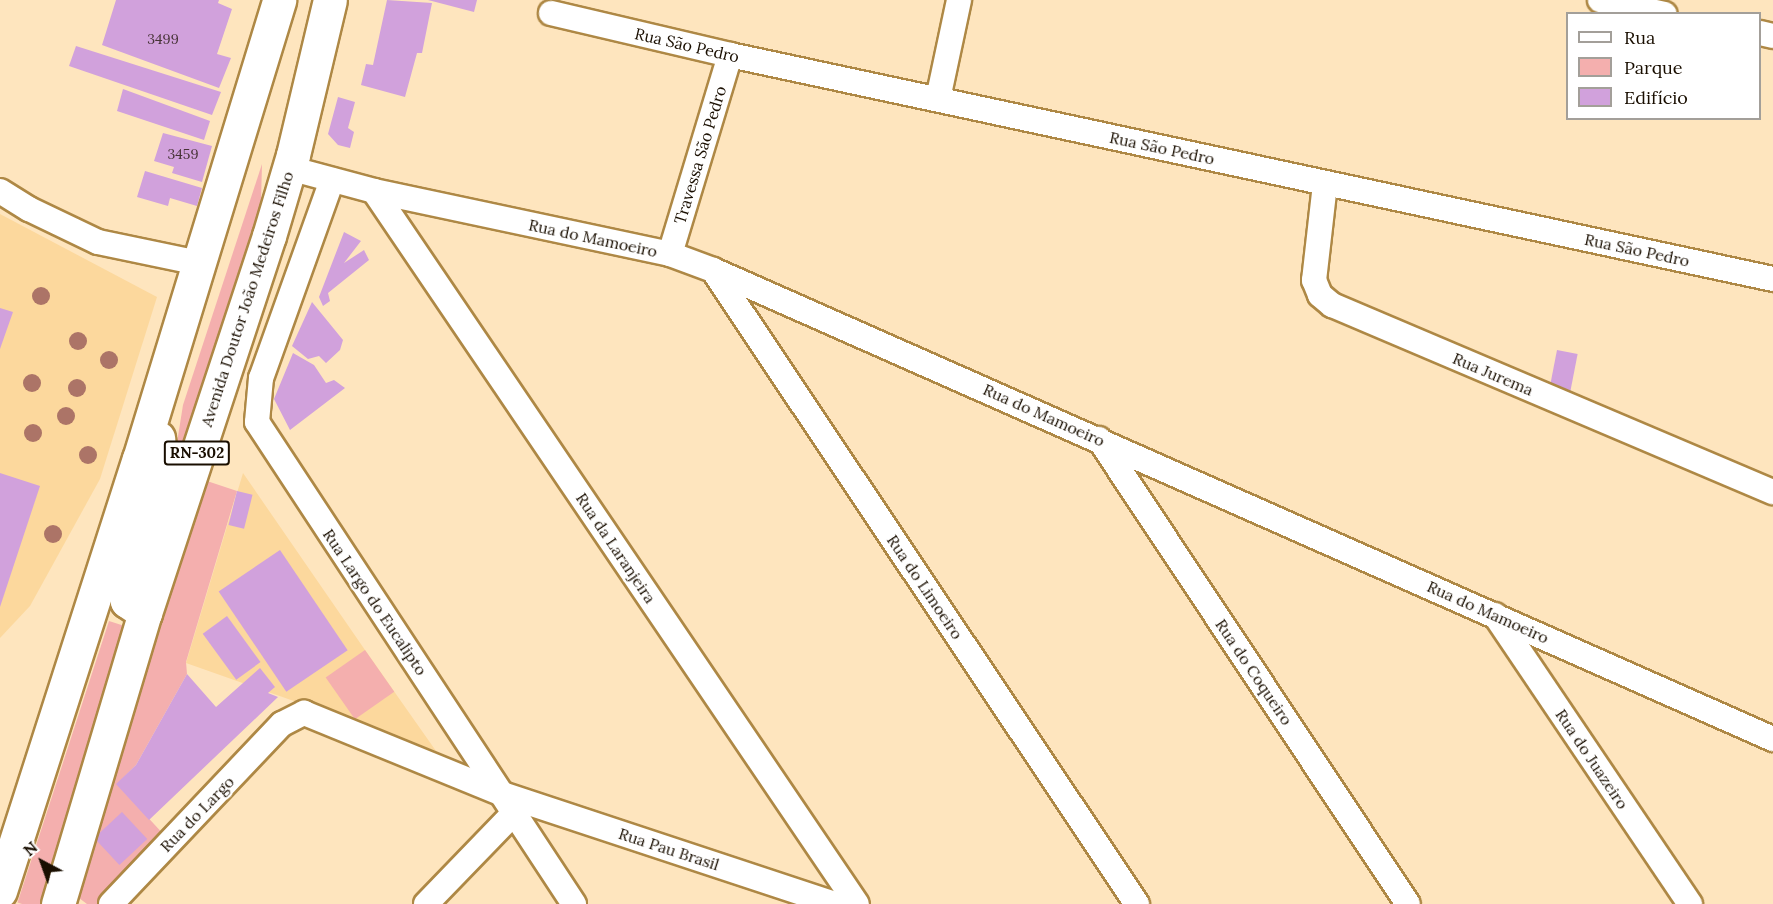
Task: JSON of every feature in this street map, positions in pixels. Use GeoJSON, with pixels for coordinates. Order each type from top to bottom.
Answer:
{"type":"FeatureCollection","features":[{"type":"Feature","properties":{"kind":"main road","name":"Avenida Doutor João Medeiros Filho"},"geometry":{"type":"LineString","coordinates":[[64,901],[145,613],[269,236],[289,168],[330,0]]}},
{"type":"Feature","properties":{"kind":"main road"},"geometry":{"type":"LineString","coordinates":[[269,236],[270,177],[301,37],[284,23],[276,11]]}},
{"type":"Feature","properties":{"kind":"main road","name":"RN-302"},"geometry":{"type":"LineString","coordinates":[[0,891],[155,406],[276,11]]}},
{"type":"Feature","properties":{"kind":"main road"},"geometry":{"type":"LineString","coordinates":[[145,613],[127,600],[126,578],[160,464],[155,406]]}},
{"type":"Feature","properties":{"kind":"street"},"geometry":{"type":"LineString","coordinates":[[938,99],[959,0]]}},
{"type":"Feature","properties":{"kind":"street"},"geometry":{"type":"LineString","coordinates":[[1600,0],[1656,12]]}},
{"type":"Feature","properties":{"kind":"street","name":"Rua São Pedro"},"geometry":{"type":"LineString","coordinates":[[551,13],[730,55],[1773,279]]}},
{"type":"Feature","properties":{"kind":"street","name":"Travessa São Pedro"},"geometry":{"type":"LineString","coordinates":[[670,254],[730,55]]}},
{"type":"Feature","properties":{"kind":"street","name":"Rua do Mamoeiro"},"geometry":{"type":"LineString","coordinates":[[289,168],[374,191],[670,254],[713,270],[1495,614],[1773,739]]}},
{"type":"Feature","properties":{"kind":"street","name":"Rua Largo do Eucalipto"},"geometry":{"type":"LineString","coordinates":[[332,180],[261,378],[257,422],[574,904]]}},
{"type":"Feature","properties":{"kind":"street","name":"Rua Jurema"},"geometry":{"type":"LineString","coordinates":[[1325,184],[1314,280],[1320,295],[1332,305],[1773,492]]}},
{"type":"Feature","properties":{"kind":"street"},"geometry":{"type":"LineString","coordinates":[[0,191],[29,209],[98,242],[199,263]]}},
{"type":"Feature","properties":{"kind":"street","name":"Rua da Laranjeira"},"geometry":{"type":"LineString","coordinates":[[374,191],[857,904]]}},
{"type":"Feature","properties":{"kind":"street","name":"Rua do Limoeiro"},"geometry":{"type":"LineString","coordinates":[[713,270],[1137,904]]}},
{"type":"Feature","properties":{"kind":"street","name":"Rua do Coqueiro"},"geometry":{"type":"LineString","coordinates":[[1099,439],[1408,904]]}},
{"type":"Feature","properties":{"kind":"street","name":"Rua do Juazeiro"},"geometry":{"type":"LineString","coordinates":[[1495,614],[1690,904]]}},
{"type":"Feature","properties":{"kind":"street","name":"Rua do Largo"},"geometry":{"type":"LineString","coordinates":[[111,904],[282,724],[304,713],[507,805]]}},
{"type":"Feature","properties":{"kind":"street"},"geometry":{"type":"LineString","coordinates":[[426,904],[507,805]]}},
{"type":"Feature","properties":{"kind":"street","name":"Rua Pau Brasil"},"geometry":{"type":"LineString","coordinates":[[507,805],[836,904]]}},
{"type":"Feature","properties":{"kind":"shaded area"},"geometry":{"type":"Polygon","coordinates":[[[0,214],[157,297],[100,479],[30,606],[0,638],[0,214]]]}},
{"type":"Feature","properties":{"kind":"shaded area"},"geometry":{"type":"Polygon","coordinates":[[[243,473],[365,650],[436,751],[186,663],[243,473]]]}},
{"type":"Feature","properties":{"kind":"green space"},"geometry":{"type":"Polygon","coordinates":[[[262,164],[260,239],[169,493],[183,405],[262,164]]]}},
{"type":"Feature","properties":{"kind":"green space"},"geometry":{"type":"Polygon","coordinates":[[[201,479],[237,491],[186,662],[187,674],[136,765],[117,784],[166,837],[103,904],[87,904],[75,895],[201,479]]]}},
{"type":"Feature","properties":{"kind":"green space"},"geometry":{"type":"Polygon","coordinates":[[[109,621],[131,628],[41,904],[18,903],[109,621]]]}},
{"type":"Feature","properties":{"kind":"green space"},"geometry":{"type":"Polygon","coordinates":[[[365,650],[394,692],[355,719],[326,678],[365,650]]]}},
{"type":"Feature","properties":{"kind":"building"},"geometry":{"type":"Polygon","coordinates":[[[116,0],[219,0],[218,3],[232,9],[217,54],[231,58],[219,88],[102,45],[116,0]]]}},
{"type":"Feature","properties":{"kind":"building"},"geometry":{"type":"Polygon","coordinates":[[[387,0],[432,3],[422,53],[417,53],[405,97],[361,85],[366,64],[373,65],[387,0]]]}},
{"type":"Feature","properties":{"kind":"building"},"geometry":{"type":"Polygon","coordinates":[[[428,0],[477,0],[474,12],[428,0]]]}},
{"type":"Feature","properties":{"kind":"building"},"geometry":{"type":"Polygon","coordinates":[[[76,46],[221,92],[212,115],[69,66],[76,46]]]}},
{"type":"Feature","properties":{"kind":"building"},"geometry":{"type":"Polygon","coordinates":[[[123,89],[210,121],[204,140],[117,111],[123,89]]]}},
{"type":"Feature","properties":{"kind":"building"},"geometry":{"type":"Polygon","coordinates":[[[338,97],[355,102],[348,128],[354,132],[350,148],[338,145],[328,134],[338,97]]]}},
{"type":"Feature","properties":{"kind":"building"},"geometry":{"type":"Polygon","coordinates":[[[163,133],[212,146],[202,182],[172,173],[174,167],[154,161],[163,133]]]}},
{"type":"Feature","properties":{"kind":"building"},"geometry":{"type":"Polygon","coordinates":[[[145,171],[202,188],[197,206],[170,198],[168,206],[137,197],[145,171]]]}},
{"type":"Feature","properties":{"kind":"building"},"geometry":{"type":"Polygon","coordinates":[[[344,232],[361,241],[344,263],[364,250],[369,260],[328,293],[330,301],[323,306],[319,297],[344,232]]]}},
{"type":"Feature","properties":{"kind":"building"},"geometry":{"type":"Polygon","coordinates":[[[312,302],[343,340],[340,350],[326,363],[319,356],[308,359],[292,346],[312,302]]]}},
{"type":"Feature","properties":{"kind":"building"},"geometry":{"type":"Polygon","coordinates":[[[0,308],[13,312],[0,349],[0,308]]]}},
{"type":"Feature","properties":{"kind":"building"},"geometry":{"type":"Polygon","coordinates":[[[1557,350],[1578,354],[1569,396],[1549,392],[1557,350]]]}},
{"type":"Feature","properties":{"kind":"building"},"geometry":{"type":"Polygon","coordinates":[[[293,353],[314,365],[326,383],[334,380],[345,388],[290,430],[274,399],[293,353]]]}},
{"type":"Feature","properties":{"kind":"building"},"geometry":{"type":"Polygon","coordinates":[[[0,473],[40,486],[0,607],[0,473]]]}},
{"type":"Feature","properties":{"kind":"building"},"geometry":{"type":"Polygon","coordinates":[[[237,491],[253,495],[244,529],[229,525],[237,491]]]}},
{"type":"Feature","properties":{"kind":"building"},"geometry":{"type":"Polygon","coordinates":[[[280,550],[348,650],[286,692],[219,591],[280,550]]]}},
{"type":"Feature","properties":{"kind":"building"},"geometry":{"type":"Polygon","coordinates":[[[227,616],[261,662],[236,680],[203,634],[227,616]]]}},
{"type":"Feature","properties":{"kind":"building"},"geometry":{"type":"Polygon","coordinates":[[[260,668],[275,687],[268,693],[278,697],[149,820],[116,784],[136,765],[187,674],[216,707],[260,668]]]}},
{"type":"Feature","properties":{"kind":"building"},"geometry":{"type":"Polygon","coordinates":[[[122,812],[147,839],[119,865],[94,838],[122,812]]]}}]}
